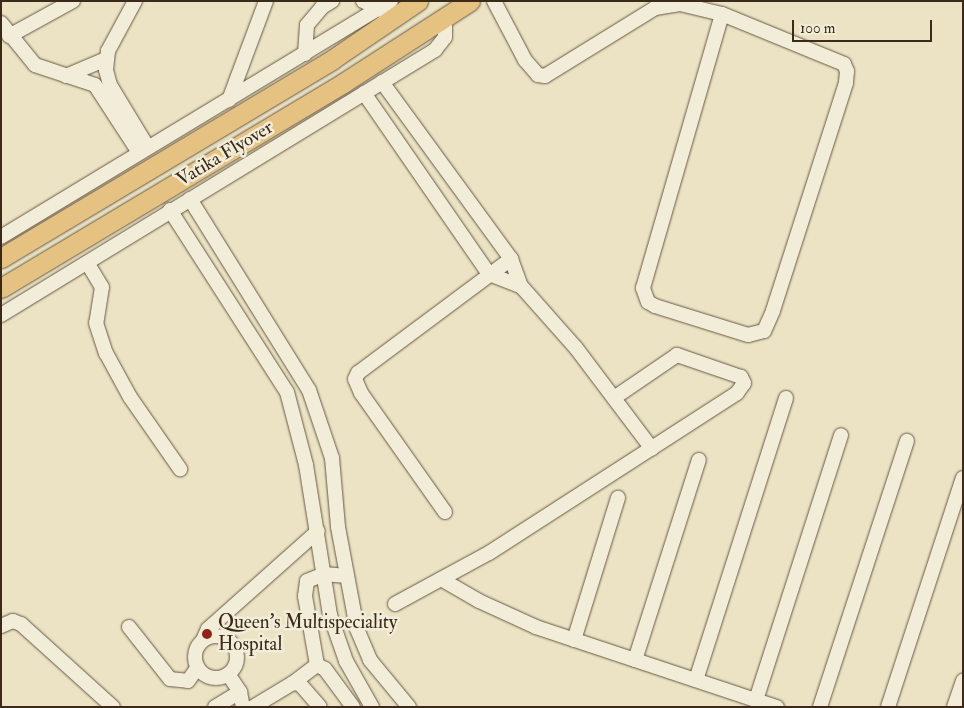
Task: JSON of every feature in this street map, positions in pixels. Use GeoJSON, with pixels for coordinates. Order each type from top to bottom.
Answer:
{"type":"FeatureCollection","features":[{"type":"Feature","properties":{"kind":"highway","name":"Vatika Flyover"},"geometry":{"type":"LineString","coordinates":[[1,258],[333,59],[389,9],[418,1]]}},
{"type":"Feature","properties":{"kind":"highway","name":"Vatika Flyover"},"geometry":{"type":"LineString","coordinates":[[1,288],[343,83],[470,1]]}},
{"type":"Feature","properties":{"kind":"street"},"geometry":{"type":"LineString","coordinates":[[5,38],[73,1]]}},
{"type":"Feature","properties":{"kind":"street"},"geometry":{"type":"LineString","coordinates":[[135,1],[106,59],[110,86],[143,149]]}},
{"type":"Feature","properties":{"kind":"street"},"geometry":{"type":"LineString","coordinates":[[229,100],[266,1]]}},
{"type":"Feature","properties":{"kind":"street"},"geometry":{"type":"LineString","coordinates":[[305,54],[307,25],[322,7],[332,1]]}},
{"type":"Feature","properties":{"kind":"street"},"geometry":{"type":"LineString","coordinates":[[363,1],[389,9]]}},
{"type":"Feature","properties":{"kind":"street"},"geometry":{"type":"LineString","coordinates":[[496,2],[525,60],[538,75],[545,76],[660,6],[680,4],[722,14],[836,59],[847,71],[846,83],[774,311],[764,331],[748,335],[655,306],[648,302],[643,288],[722,14]]}},
{"type":"Feature","properties":{"kind":"street"},"geometry":{"type":"LineString","coordinates":[[1,237],[143,149],[305,54],[389,9]]}},
{"type":"Feature","properties":{"kind":"street"},"geometry":{"type":"LineString","coordinates":[[1,315],[88,264],[170,210],[382,82],[442,43],[446,28],[445,16]]}},
{"type":"Feature","properties":{"kind":"street"},"geometry":{"type":"LineString","coordinates":[[1,23],[5,38],[40,67],[95,85],[143,149]]}},
{"type":"Feature","properties":{"kind":"street"},"geometry":{"type":"LineString","coordinates":[[66,76],[106,59]]}},
{"type":"Feature","properties":{"kind":"street"},"geometry":{"type":"LineString","coordinates":[[382,82],[511,259],[521,286],[614,398],[652,449]]}},
{"type":"Feature","properties":{"kind":"street"},"geometry":{"type":"LineString","coordinates":[[364,93],[489,274],[521,286]]}},
{"type":"Feature","properties":{"kind":"street"},"geometry":{"type":"LineString","coordinates":[[408,158],[429,147]]}},
{"type":"Feature","properties":{"kind":"street"},"geometry":{"type":"LineString","coordinates":[[190,198],[309,390],[332,458],[338,527],[357,630],[370,660],[409,707]]}},
{"type":"Feature","properties":{"kind":"street"},"geometry":{"type":"LineString","coordinates":[[170,210],[287,392],[306,465],[330,615],[346,661],[372,707]]}},
{"type":"Feature","properties":{"kind":"street"},"geometry":{"type":"LineString","coordinates":[[445,512],[362,393],[355,379],[358,373],[511,259]]}},
{"type":"Feature","properties":{"kind":"street"},"geometry":{"type":"LineString","coordinates":[[88,264],[102,287],[96,323],[106,353],[130,397],[180,469]]}},
{"type":"Feature","properties":{"kind":"street"},"geometry":{"type":"LineString","coordinates":[[395,604],[488,553],[738,393],[744,383],[741,377],[678,355],[614,398]]}},
{"type":"Feature","properties":{"kind":"street"},"geometry":{"type":"LineString","coordinates":[[696,680],[786,398]]}},
{"type":"Feature","properties":{"kind":"street"},"geometry":{"type":"LineString","coordinates":[[756,700],[841,435]]}},
{"type":"Feature","properties":{"kind":"street"},"geometry":{"type":"LineString","coordinates":[[820,707],[907,441]]}},
{"type":"Feature","properties":{"kind":"street"},"geometry":{"type":"LineString","coordinates":[[635,660],[699,460]]}},
{"type":"Feature","properties":{"kind":"street"},"geometry":{"type":"LineString","coordinates":[[888,707],[963,478]]}},
{"type":"Feature","properties":{"kind":"street"},"geometry":{"type":"LineString","coordinates":[[574,640],[618,498]]}},
{"type":"Feature","properties":{"kind":"street"},"geometry":{"type":"LineString","coordinates":[[129,626],[170,679],[188,681],[197,668],[195,653],[208,629],[224,617],[318,531]]}},
{"type":"Feature","properties":{"kind":"street"},"geometry":{"type":"LineString","coordinates":[[347,576],[324,574],[307,582],[305,596],[318,665],[325,669],[353,707]]}},
{"type":"Feature","properties":{"kind":"street"},"geometry":{"type":"LineString","coordinates":[[441,578],[518,620],[777,707]]}},
{"type":"Feature","properties":{"kind":"street"},"geometry":{"type":"LineString","coordinates":[[197,668],[214,678],[228,674],[236,662],[236,652],[222,637],[224,617]]}},
{"type":"Feature","properties":{"kind":"street"},"geometry":{"type":"LineString","coordinates":[[1,626],[13,621],[21,624],[113,707]]}},
{"type":"Feature","properties":{"kind":"street"},"geometry":{"type":"LineString","coordinates":[[203,640],[222,637]]}},
{"type":"Feature","properties":{"kind":"street"},"geometry":{"type":"LineString","coordinates":[[228,674],[240,692],[259,705],[318,665]]}},
{"type":"Feature","properties":{"kind":"street"},"geometry":{"type":"LineString","coordinates":[[954,707],[963,681]]}},
{"type":"Feature","properties":{"kind":"street"},"geometry":{"type":"LineString","coordinates":[[293,683],[300,684],[320,707]]}},
{"type":"Feature","properties":{"kind":"street"},"geometry":{"type":"LineString","coordinates":[[215,707],[240,692]]}},
{"type":"Feature","properties":{"kind":"street"},"geometry":{"type":"LineString","coordinates":[[240,692],[243,707]]}},
{"type":"Feature","properties":{"kind":"place","name":"Queen’s Multispeciality Hospital"},"geometry":{"type":"Point","coordinates":[207,634]}}]}
